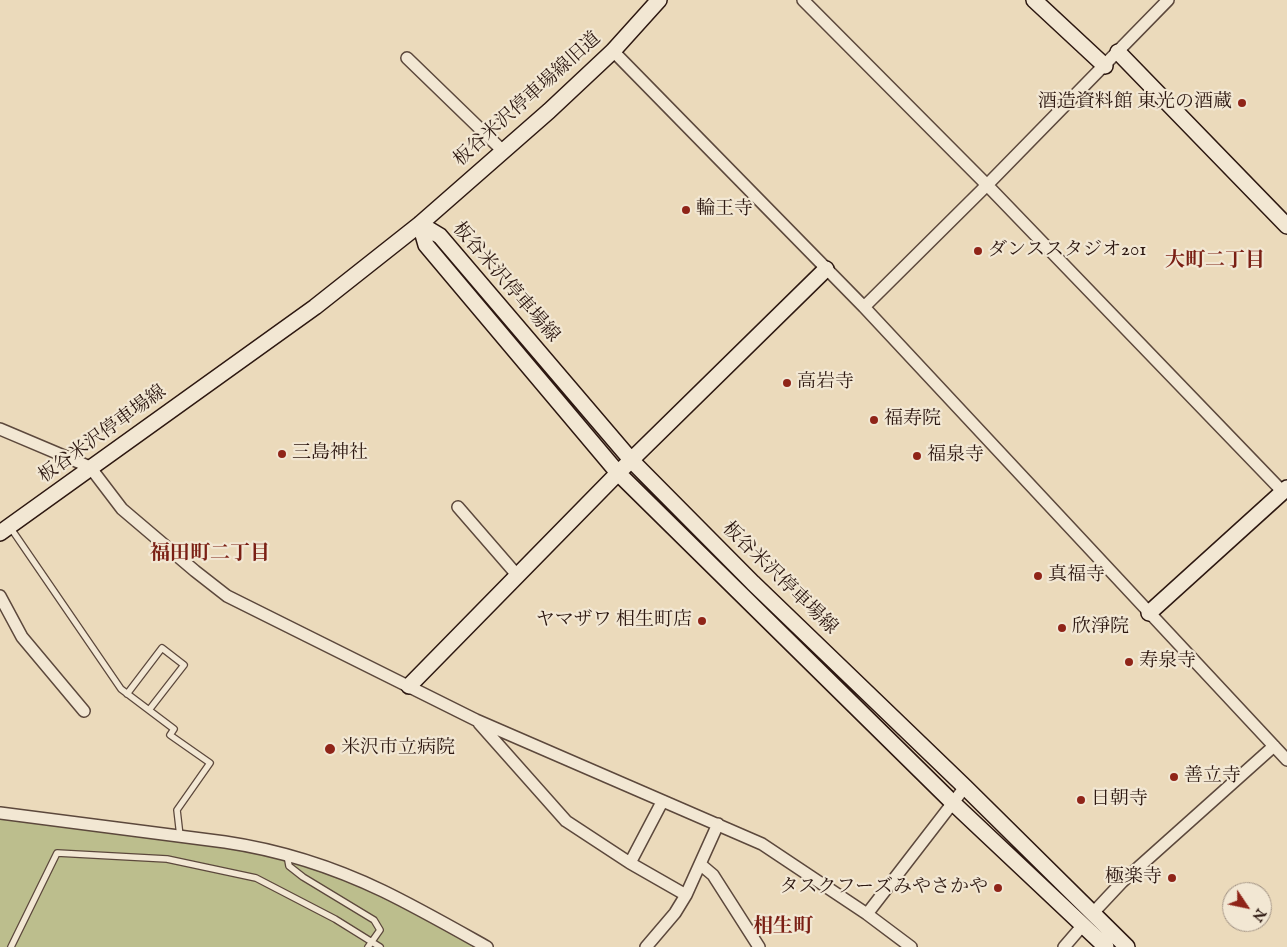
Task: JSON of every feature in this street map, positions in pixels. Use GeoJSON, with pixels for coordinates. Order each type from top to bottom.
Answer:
{"type":"FeatureCollection","features":[{"type":"Feature","properties":{"kind":"main road","name":"板谷米沢停車場線旧道"},"geometry":{"type":"LineString","coordinates":[[420,224],[549,111],[613,51],[659,0]]}},
{"type":"Feature","properties":{"kind":"main road"},"geometry":{"type":"LineString","coordinates":[[1034,0],[1105,66]]}},
{"type":"Feature","properties":{"kind":"main road"},"geometry":{"type":"LineString","coordinates":[[1118,52],[1287,226]]}},
{"type":"Feature","properties":{"kind":"main road","name":"板谷米沢停車場線"},"geometry":{"type":"LineString","coordinates":[[420,224],[440,236],[632,461],[752,583],[965,788],[1087,920],[1106,947]]}},
{"type":"Feature","properties":{"kind":"main road","name":"板谷米沢停車場線"},"geometry":{"type":"LineString","coordinates":[[5,530],[90,467],[315,307],[420,224]]}},
{"type":"Feature","properties":{"kind":"main road","name":"板谷米沢停車場線"},"geometry":{"type":"LineString","coordinates":[[420,224],[426,245],[618,473],[952,802],[1087,920],[1127,947]]}},
{"type":"Feature","properties":{"kind":"main road"},"geometry":{"type":"LineString","coordinates":[[409,686],[618,473],[826,269]]}},
{"type":"Feature","properties":{"kind":"main road"},"geometry":{"type":"LineString","coordinates":[[1149,613],[1285,492]]}},
{"type":"Feature","properties":{"kind":"street"},"geometry":{"type":"LineString","coordinates":[[803,0],[987,184],[1285,492]]}},
{"type":"Feature","properties":{"kind":"street"},"geometry":{"type":"LineString","coordinates":[[864,307],[1105,66],[1168,0]]}},
{"type":"Feature","properties":{"kind":"street"},"geometry":{"type":"LineString","coordinates":[[613,51],[864,307],[1287,760]]}},
{"type":"Feature","properties":{"kind":"street"},"geometry":{"type":"LineString","coordinates":[[407,58],[503,151]]}},
{"type":"Feature","properties":{"kind":"street"},"geometry":{"type":"LineString","coordinates":[[0,428],[90,467],[122,509],[195,572],[227,596],[476,720],[762,844],[868,914],[911,947]]}},
{"type":"Feature","properties":{"kind":"street"},"geometry":{"type":"LineString","coordinates":[[458,507],[517,575]]}},
{"type":"Feature","properties":{"kind":"street"},"geometry":{"type":"LineString","coordinates":[[0,596],[22,637],[84,711]]}},
{"type":"Feature","properties":{"kind":"street"},"geometry":{"type":"LineString","coordinates":[[476,720],[566,821],[630,863],[686,895]]}},
{"type":"Feature","properties":{"kind":"street"},"geometry":{"type":"LineString","coordinates":[[1064,947],[1122,882],[1274,746]]}},
{"type":"Feature","properties":{"kind":"street"},"geometry":{"type":"LineString","coordinates":[[868,914],[952,802],[965,788]]}},
{"type":"Feature","properties":{"kind":"street"},"geometry":{"type":"LineString","coordinates":[[630,863],[662,802]]}},
{"type":"Feature","properties":{"kind":"street"},"geometry":{"type":"LineString","coordinates":[[0,813],[180,836],[254,847],[287,855],[382,890],[488,947]]}},
{"type":"Feature","properties":{"kind":"street"},"geometry":{"type":"LineString","coordinates":[[646,947],[675,913],[686,895],[718,824]]}},
{"type":"Feature","properties":{"kind":"street"},"geometry":{"type":"LineString","coordinates":[[700,864],[713,875],[759,947]]}},
{"type":"Feature","properties":{"kind":"lane"},"geometry":{"type":"LineString","coordinates":[[5,530],[121,690],[174,729],[170,734],[210,763],[177,810],[180,836]]}},
{"type":"Feature","properties":{"kind":"lane"},"geometry":{"type":"LineString","coordinates":[[127,694],[162,648],[184,665],[149,710]]}},
{"type":"Feature","properties":{"kind":"lane"},"geometry":{"type":"LineString","coordinates":[[11,947],[57,853],[167,859],[256,878],[335,919],[370,944],[380,947]]}},
{"type":"Feature","properties":{"kind":"lane"},"geometry":{"type":"LineString","coordinates":[[287,855],[289,866],[303,877],[374,920],[380,930],[370,944]]}},
{"type":"Feature","properties":{"kind":"green space"},"geometry":{"type":"Polygon","coordinates":[[[0,817],[253,850],[307,865],[381,893],[482,947],[0,947],[0,817]]]}},
{"type":"Feature","properties":{"kind":"place","name":"酒造資料館 東光の酒蔵"},"geometry":{"type":"Point","coordinates":[1242,103]}},
{"type":"Feature","properties":{"kind":"place","name":"輪王寺"},"geometry":{"type":"Point","coordinates":[686,210]}},
{"type":"Feature","properties":{"kind":"place","name":"ダンススタジオ201"},"geometry":{"type":"Point","coordinates":[978,251]}},
{"type":"Feature","properties":{"kind":"place","name":"高岩寺"},"geometry":{"type":"Point","coordinates":[787,383]}},
{"type":"Feature","properties":{"kind":"place","name":"福寿院"},"geometry":{"type":"Point","coordinates":[874,420]}},
{"type":"Feature","properties":{"kind":"place","name":"三島神社"},"geometry":{"type":"Point","coordinates":[282,454]}},
{"type":"Feature","properties":{"kind":"place","name":"福泉寺"},"geometry":{"type":"Point","coordinates":[917,456]}},
{"type":"Feature","properties":{"kind":"place","name":"真福寺"},"geometry":{"type":"Point","coordinates":[1038,576]}},
{"type":"Feature","properties":{"kind":"place","name":"ヤマザワ 相生町店"},"geometry":{"type":"Point","coordinates":[702,621]}},
{"type":"Feature","properties":{"kind":"place","name":"欣淨院"},"geometry":{"type":"Point","coordinates":[1062,628]}},
{"type":"Feature","properties":{"kind":"place","name":"寿泉寺"},"geometry":{"type":"Point","coordinates":[1129,662]}},
{"type":"Feature","properties":{"kind":"place","name":"米沢市立病院"},"geometry":{"type":"Point","coordinates":[330,749]}},
{"type":"Feature","properties":{"kind":"place","name":"善立寺"},"geometry":{"type":"Point","coordinates":[1174,777]}},
{"type":"Feature","properties":{"kind":"place","name":"日朝寺"},"geometry":{"type":"Point","coordinates":[1081,800]}},
{"type":"Feature","properties":{"kind":"place","name":"極楽寺"},"geometry":{"type":"Point","coordinates":[1172,878]}},
{"type":"Feature","properties":{"kind":"place","name":"タスクフーズみやさかや"},"geometry":{"type":"Point","coordinates":[998,888]}},
{"type":"Feature","properties":{"kind":"district","name":"大町二丁目"},"geometry":{"type":"Point","coordinates":[1215,262]}},
{"type":"Feature","properties":{"kind":"district","name":"福田町二丁目"},"geometry":{"type":"Point","coordinates":[210,555]}},
{"type":"Feature","properties":{"kind":"district","name":"相生町"},"geometry":{"type":"Point","coordinates":[783,928]}}]}
